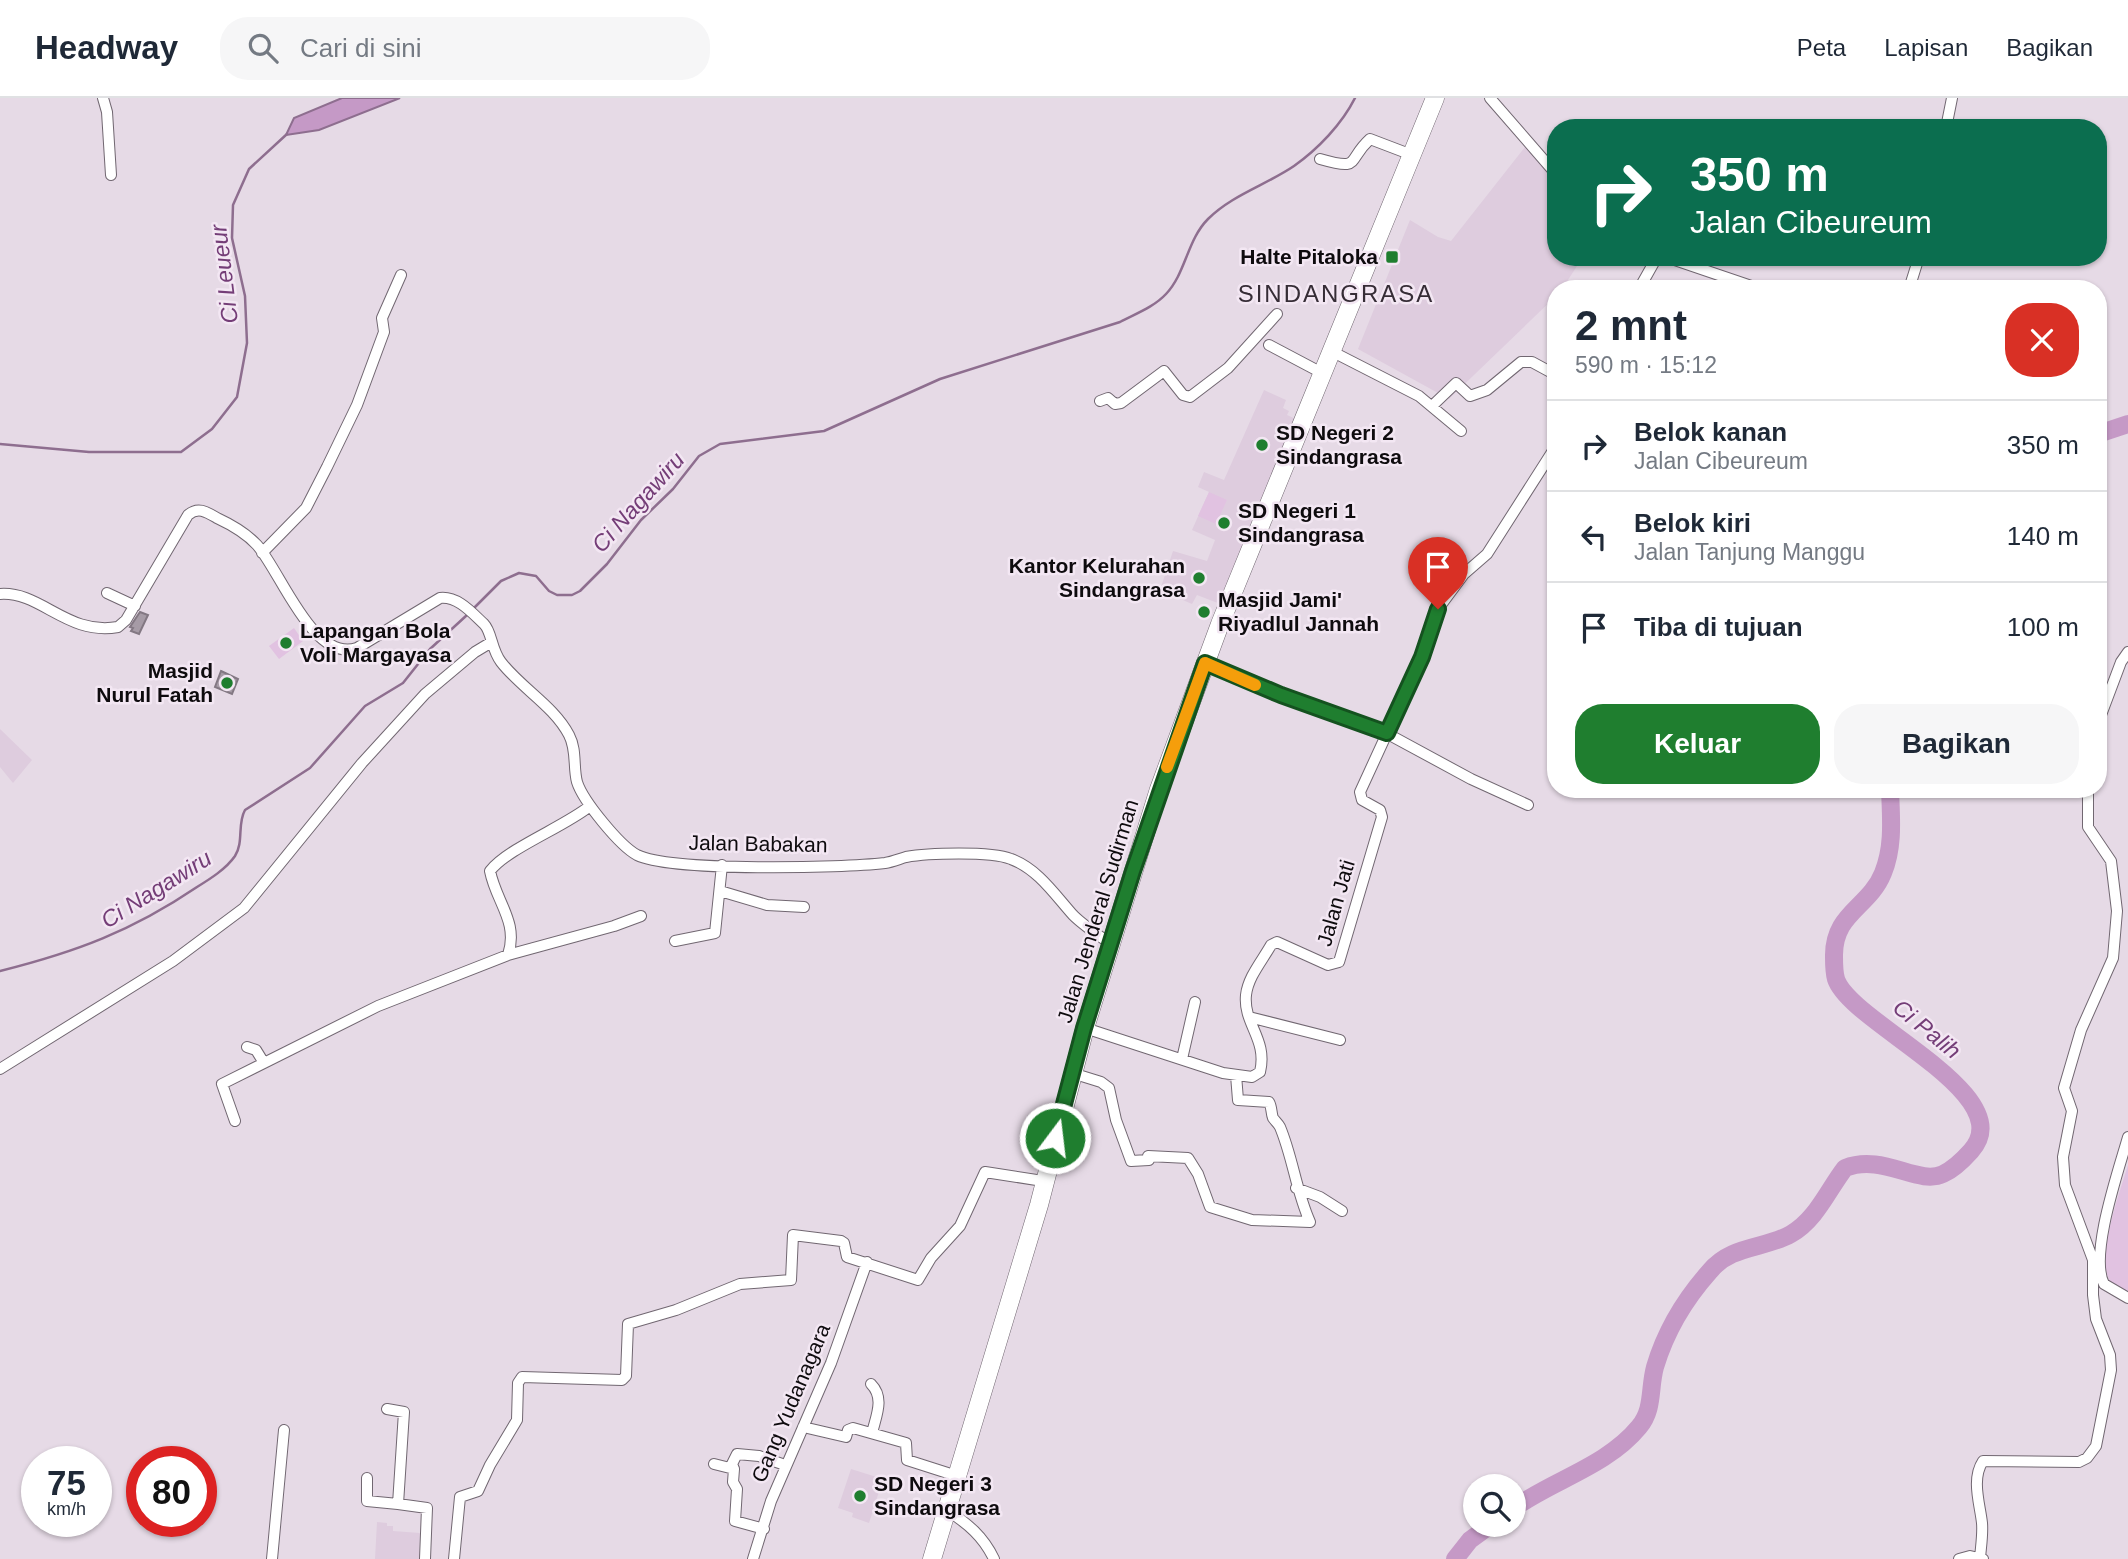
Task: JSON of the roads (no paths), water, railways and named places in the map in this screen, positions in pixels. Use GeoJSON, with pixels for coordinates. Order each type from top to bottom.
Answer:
{"type":"FeatureCollection","features":[{"type":"Feature","properties":{"kind":"highway","name":"Jalan Jenderal Sudirman"},"geometry":{"type":"LineString","coordinates":[[932,1559],[1039,1205],[1084,1028],[1159,789],[1205,663],[1435,98]]}},
{"type":"Feature","properties":{"kind":"street"},"geometry":{"type":"LineString","coordinates":[[103,98],[107,112],[111,175]]}},
{"type":"Feature","properties":{"kind":"street"},"geometry":{"type":"LineString","coordinates":[[1948,119],[1952,98]]}},
{"type":"Feature","properties":{"kind":"street"},"geometry":{"type":"LineString","coordinates":[[1496,99],[1547,163]]}},
{"type":"Feature","properties":{"kind":"street"},"geometry":{"type":"LineString","coordinates":[[1320,159],[1352,164],[1370,139],[1412,155]]}},
{"type":"Feature","properties":{"kind":"street"},"geometry":{"type":"LineString","coordinates":[[1692,266],[1734,280]]}},
{"type":"Feature","properties":{"kind":"street"},"geometry":{"type":"LineString","coordinates":[[0,593],[33,602],[85,627],[118,627],[135,606],[171,542],[194,511],[205,511],[239,530],[262,552],[306,508],[327,467],[357,405],[384,332],[382,318],[401,275]]}},
{"type":"Feature","properties":{"kind":"street"},"geometry":{"type":"LineString","coordinates":[[1100,401],[1108,398],[1115,404],[1121,404],[1167,368],[1183,395],[1190,397],[1228,368],[1277,314]]}},
{"type":"Feature","properties":{"kind":"street"},"geometry":{"type":"LineString","coordinates":[[1269,345],[1322,373]]}},
{"type":"Feature","properties":{"kind":"street"},"geometry":{"type":"LineString","coordinates":[[1331,351],[1419,396],[1461,431]]}},
{"type":"Feature","properties":{"kind":"street"},"geometry":{"type":"LineString","coordinates":[[1432,406],[1456,383],[1470,396],[1483,393],[1521,362],[1532,362],[1547,370]]}},
{"type":"Feature","properties":{"kind":"street"},"geometry":{"type":"LineString","coordinates":[[1387,733],[1422,657],[1438,609],[1464,574],[1487,554],[1547,460]]}},
{"type":"Feature","properties":{"kind":"street","name":"Jalan Babakan"},"geometry":{"type":"LineString","coordinates":[[262,552],[306,620],[324,641],[339,650],[357,648],[440,598],[450,598],[463,605],[489,630],[490,643],[516,681],[540,701],[568,733],[573,744],[578,783],[590,806],[630,850],[640,856],[666,861],[722,865],[862,865],[907,857],[968,854],[1004,856],[1035,874],[1074,915],[1111,944]]}},
{"type":"Feature","properties":{"kind":"street"},"geometry":{"type":"LineString","coordinates":[[107,593],[135,606]]}},
{"type":"Feature","properties":{"kind":"street"},"geometry":{"type":"LineString","coordinates":[[0,1069],[173,961],[244,908],[362,763],[431,688],[490,643]]}},
{"type":"Feature","properties":{"kind":"street"},"geometry":{"type":"LineString","coordinates":[[2107,699],[2121,662],[2128,652]]}},
{"type":"Feature","properties":{"kind":"street"},"geometry":{"type":"LineString","coordinates":[[1205,663],[1281,695],[1387,733],[1478,783],[1528,805]]}},
{"type":"Feature","properties":{"kind":"street","name":"Jalan Jati"},"geometry":{"type":"LineString","coordinates":[[1236,1075],[1256,1076],[1262,1065],[1261,1042],[1249,1017],[1246,999],[1250,982],[1274,943],[1290,946],[1328,965],[1339,962],[1382,817],[1380,810],[1362,800],[1360,792],[1387,733]]}},
{"type":"Feature","properties":{"kind":"street"},"geometry":{"type":"LineString","coordinates":[[1959,1559],[1970,1556],[1982,1558],[1978,1484],[1983,1461],[2079,1462],[2087,1458],[2096,1446],[2101,1432],[2109,1382],[2110,1355],[2096,1319],[2093,1295],[2094,1260],[2065,1185],[2063,1157],[2072,1111],[2064,1088],[2081,1030],[2113,958],[2116,941],[2117,911],[2111,861],[2088,827],[2088,798]]}},
{"type":"Feature","properties":{"kind":"street"},"geometry":{"type":"LineString","coordinates":[[508,955],[512,938],[510,922],[490,872],[534,840],[590,806]]}},
{"type":"Feature","properties":{"kind":"street"},"geometry":{"type":"LineString","coordinates":[[675,941],[715,933],[722,865]]}},
{"type":"Feature","properties":{"kind":"street"},"geometry":{"type":"LineString","coordinates":[[720,891],[767,905],[804,908]]}},
{"type":"Feature","properties":{"kind":"street"},"geometry":{"type":"LineString","coordinates":[[235,1121],[221,1088],[222,1084],[378,1006],[508,955],[641,916]]}},
{"type":"Feature","properties":{"kind":"street"},"geometry":{"type":"LineString","coordinates":[[1182,1059],[1195,1002]]}},
{"type":"Feature","properties":{"kind":"street"},"geometry":{"type":"LineString","coordinates":[[1249,1017],[1340,1040]]}},
{"type":"Feature","properties":{"kind":"street"},"geometry":{"type":"LineString","coordinates":[[1072,1073],[1101,1082],[1110,1088],[1121,1135],[1131,1160],[1149,1160],[1148,1156],[1156,1155],[1188,1158],[1198,1174],[1210,1206],[1252,1220],[1310,1222],[1296,1188],[1294,1170],[1280,1127],[1273,1117],[1269,1102],[1238,1100],[1236,1075],[1084,1028]]}},
{"type":"Feature","properties":{"kind":"street"},"geometry":{"type":"LineString","coordinates":[[247,1047],[256,1050],[264,1063]]}},
{"type":"Feature","properties":{"kind":"street"},"geometry":{"type":"LineString","coordinates":[[2128,1137],[2105,1223],[2099,1267],[2104,1284],[2128,1298]]}},
{"type":"Feature","properties":{"kind":"street"},"geometry":{"type":"LineString","coordinates":[[454,1559],[460,1497],[478,1491],[517,1420],[519,1379],[624,1378],[628,1324],[676,1310],[740,1284],[791,1280],[793,1235],[841,1241],[845,1243],[847,1257],[918,1280],[931,1258],[960,1226],[985,1172],[1043,1181]]}},
{"type":"Feature","properties":{"kind":"street"},"geometry":{"type":"LineString","coordinates":[[1296,1188],[1320,1197],[1342,1211]]}},
{"type":"Feature","properties":{"kind":"street","name":"Gang Yudanagara"},"geometry":{"type":"LineString","coordinates":[[754,1559],[785,1465],[831,1363],[867,1262]]}},
{"type":"Feature","properties":{"kind":"street"},"geometry":{"type":"LineString","coordinates":[[871,1384],[878,1391],[879,1398],[872,1433]]}},
{"type":"Feature","properties":{"kind":"street"},"geometry":{"type":"LineString","coordinates":[[387,1409],[400,1409],[405,1413],[398,1504]]}},
{"type":"Feature","properties":{"kind":"street"},"geometry":{"type":"LineString","coordinates":[[803,1427],[846,1437],[848,1430],[853,1428],[906,1443],[907,1460],[957,1476]]}},
{"type":"Feature","properties":{"kind":"street"},"geometry":{"type":"LineString","coordinates":[[272,1559],[284,1430]]}},
{"type":"Feature","properties":{"kind":"street"},"geometry":{"type":"LineString","coordinates":[[764,1528],[735,1521],[737,1489],[733,1482],[732,1464],[737,1454],[759,1456],[785,1465]]}},
{"type":"Feature","properties":{"kind":"street"},"geometry":{"type":"LineString","coordinates":[[714,1464],[734,1469]]}},
{"type":"Feature","properties":{"kind":"street"},"geometry":{"type":"LineString","coordinates":[[367,1478],[367,1501],[426,1507],[425,1559]]}},
{"type":"Feature","properties":{"kind":"street"},"geometry":{"type":"LineString","coordinates":[[947,1510],[974,1528],[987,1543],[994,1559]]}},
{"type":"Feature","properties":{"kind":"waterway","name":"Ci Nagawiru"},"geometry":{"type":"LineString","coordinates":[[472,610],[501,581],[519,573],[536,576],[549,591],[557,595],[572,595],[580,591],[607,564],[641,520],[673,489],[699,456],[720,444],[824,431],[940,379],[1120,322],[1150,306],[1173,286],[1195,237],[1208,219],[1228,203],[1303,159],[1336,126],[1355,98]]}},
{"type":"Feature","properties":{"kind":"waterway","name":"Ci Leueur"},"geometry":{"type":"LineString","coordinates":[[0,444],[89,452],[181,452],[212,429],[237,397],[247,343],[245,296],[232,238],[233,205],[249,169],[287,134]]}},
{"type":"Feature","properties":{"kind":"waterway","name":"Ci Palih"},"geometry":{"type":"LineString","coordinates":[[2107,431],[2128,424]]}},
{"type":"Feature","properties":{"kind":"waterway","name":"Ci Nagawiru"},"geometry":{"type":"LineString","coordinates":[[0,971],[79,948],[126,928],[218,873],[238,851],[245,810],[310,768],[365,706],[403,683],[430,649],[467,615]]}},
{"type":"Feature","properties":{"kind":"waterway","name":"Ci Palih"},"geometry":{"type":"LineString","coordinates":[[1526,1500],[1596,1462],[1626,1441],[1639,1427],[1647,1413],[1659,1353],[1671,1328],[1692,1293],[1718,1263],[1738,1252],[1781,1239],[1800,1228],[1815,1213],[1845,1168],[1873,1164],[1933,1177],[1951,1170],[1971,1151],[1980,1129],[1973,1106],[1954,1083],[1928,1060],[1848,997],[1835,976],[1835,942],[1839,930],[1877,885],[1883,873],[1889,853],[1890,798]]}},
{"type":"Feature","properties":{"kind":"waterway","name":"Ci Palih"},"geometry":{"type":"LineString","coordinates":[[1455,1559],[1474,1537]]}},
{"type":"Feature","properties":{"kind":"place","name":"Halte Pitaloka"},"geometry":{"type":"Point","coordinates":[1392,257]}},
{"type":"Feature","properties":{"kind":"place","name":"SD Negeri 2 Sindangrasa"},"geometry":{"type":"Point","coordinates":[1262,445]}},
{"type":"Feature","properties":{"kind":"place","name":"SD Negeri 1 Sindangrasa"},"geometry":{"type":"Point","coordinates":[1224,523]}},
{"type":"Feature","properties":{"kind":"place","name":"Kantor Kelurahan Sindangrasa"},"geometry":{"type":"Point","coordinates":[1199,578]}},
{"type":"Feature","properties":{"kind":"place","name":"Masjid Jami' Riyadlul Jannah"},"geometry":{"type":"Point","coordinates":[1204,612]}},
{"type":"Feature","properties":{"kind":"place","name":"Lapangan Bola Voli Margayasa"},"geometry":{"type":"Point","coordinates":[286,643]}},
{"type":"Feature","properties":{"kind":"place","name":"Masjid Nurul Fatah"},"geometry":{"type":"Point","coordinates":[227,683]}},
{"type":"Feature","properties":{"kind":"place","name":"SD Negeri 3 Sindangrasa"},"geometry":{"type":"Point","coordinates":[860,1496]}},
{"type":"Feature","properties":{"kind":"district","name":"SINDANGRASA"},"geometry":{"type":"Point","coordinates":[1336,294]}}]}
